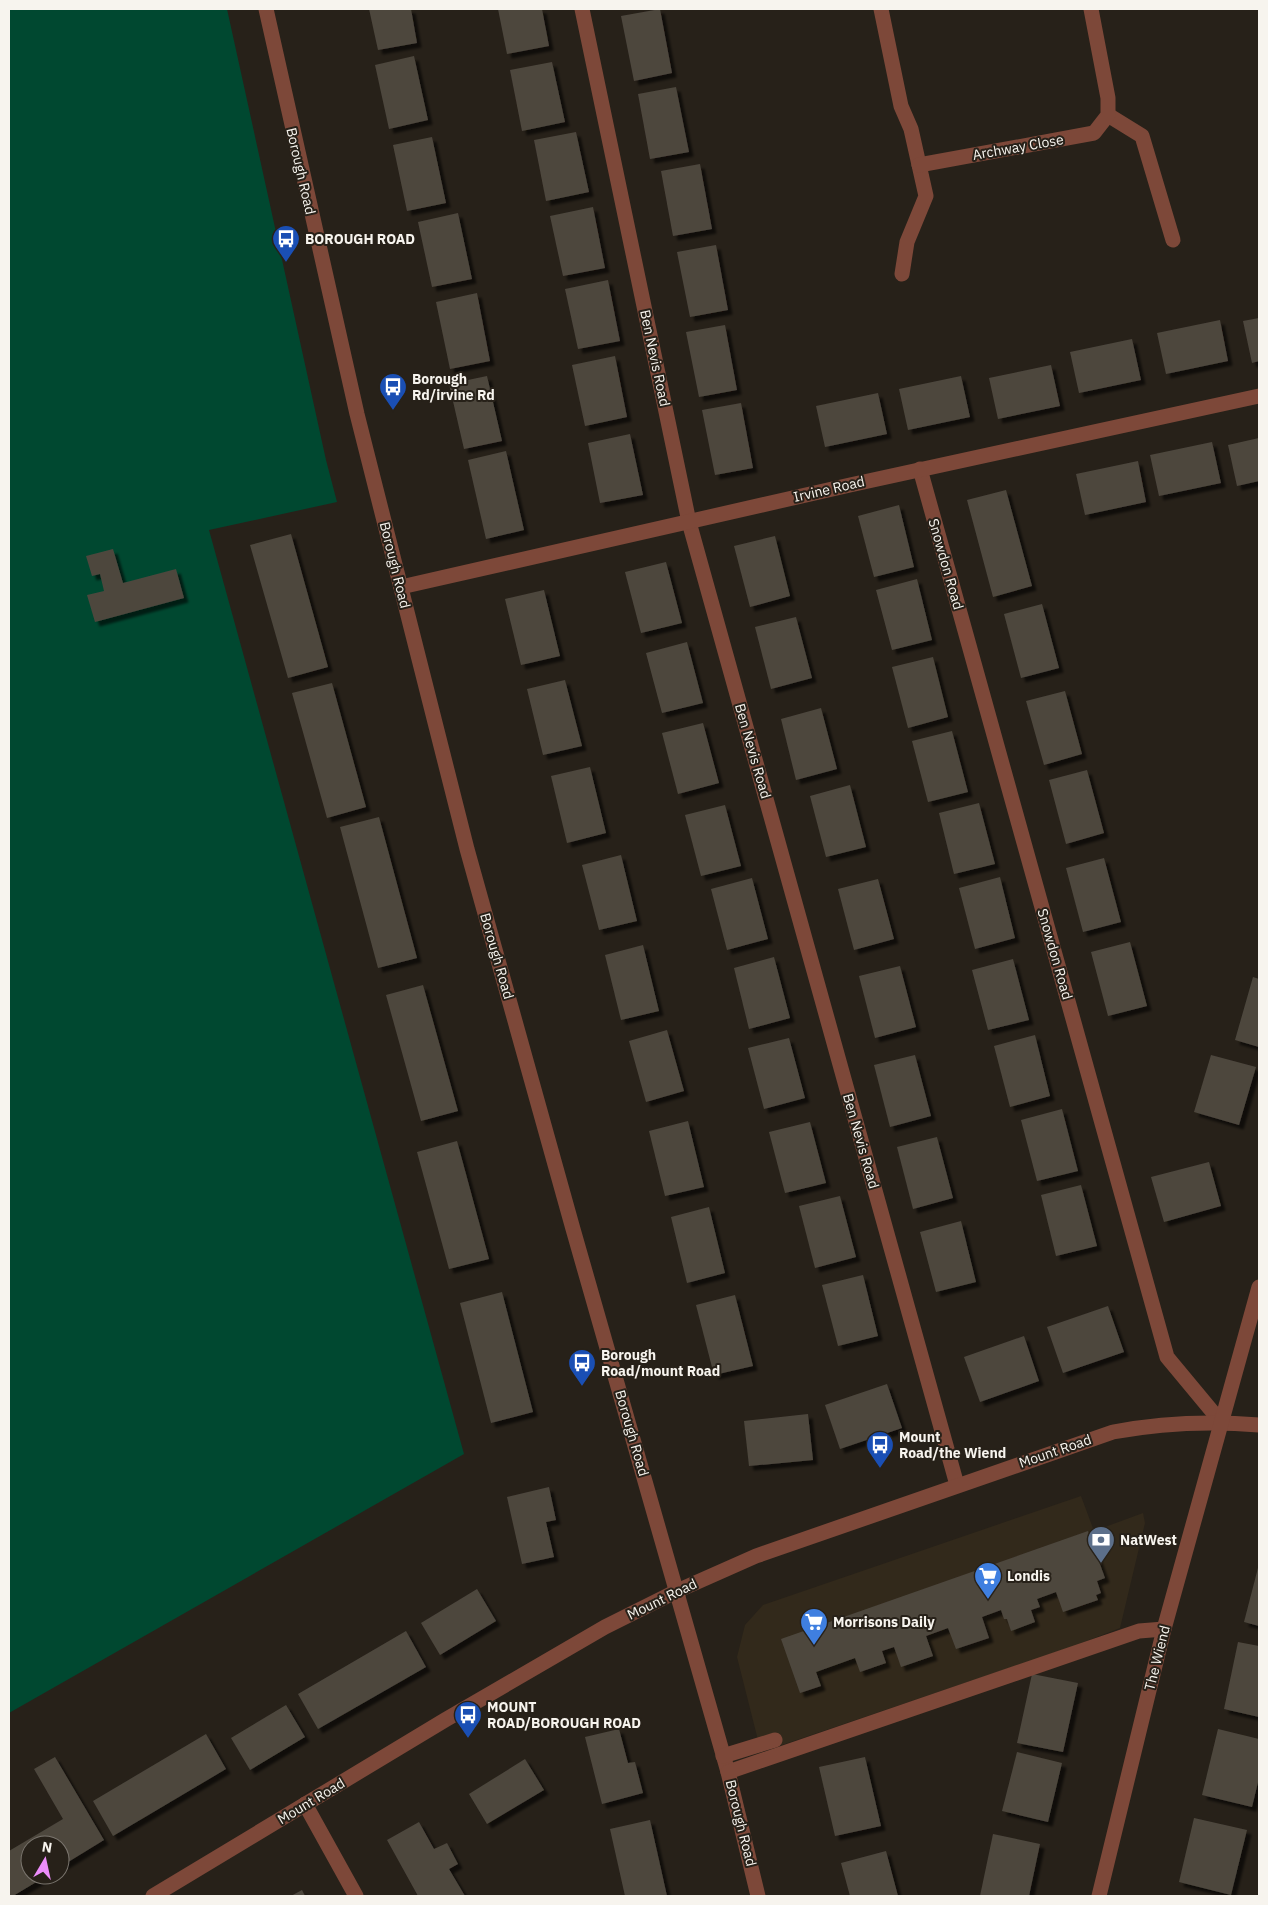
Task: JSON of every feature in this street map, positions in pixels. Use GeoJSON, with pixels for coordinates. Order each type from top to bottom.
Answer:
{"type":"FeatureCollection","features":[{"type":"Feature","properties":{"kind":"street","name":"Borough Road"},"geometry":{"type":"LineString","coordinates":[[266,9],[356,414],[467,849],[728,1772],[758,1896]]}},
{"type":"Feature","properties":{"kind":"street","name":"Ben Nevis Road"},"geometry":{"type":"LineString","coordinates":[[582,9],[688,522],[957,1485]]}},
{"type":"Feature","properties":{"kind":"street"},"geometry":{"type":"LineString","coordinates":[[881,9],[902,106],[911,129],[926,196],[907,242],[902,274]]}},
{"type":"Feature","properties":{"kind":"street"},"geometry":{"type":"LineString","coordinates":[[1091,9],[1108,98],[1108,115],[1142,136],[1173,240]]}},
{"type":"Feature","properties":{"kind":"street","name":"Archway Close"},"geometry":{"type":"LineString","coordinates":[[919,165],[1094,133],[1108,115]]}},
{"type":"Feature","properties":{"kind":"street","name":"Irvine Road"},"geometry":{"type":"LineString","coordinates":[[401,587],[920,469],[1259,396]]}},
{"type":"Feature","properties":{"kind":"street","name":"Snowdon Road"},"geometry":{"type":"LineString","coordinates":[[920,469],[1165,1348],[1171,1364],[1221,1422]]}},
{"type":"Feature","properties":{"kind":"street","name":"The Wiend"},"geometry":{"type":"LineString","coordinates":[[1099,1896],[1164,1629],[1259,1287]]}},
{"type":"Feature","properties":{"kind":"street","name":"Mount Road"},"geometry":{"type":"LineString","coordinates":[[154,1896],[445,1720],[597,1632],[743,1560],[1113,1432],[1221,1422],[1259,1425]]}},
{"type":"Feature","properties":{"kind":"street"},"geometry":{"type":"LineString","coordinates":[[728,1772],[1139,1631],[1164,1629]]}},
{"type":"Feature","properties":{"kind":"street"},"geometry":{"type":"LineString","coordinates":[[723,1756],[775,1740]]}},
{"type":"Feature","properties":{"kind":"street"},"geometry":{"type":"LineString","coordinates":[[305,1804],[356,1896]]}},
{"type":"Feature","properties":{"kind":"shaded area"},"geometry":{"type":"Polygon","coordinates":[[[1081,1496],[1094,1531],[1143,1513],[1145,1523],[1120,1628],[1074,1646],[761,1752],[737,1657],[745,1625],[763,1605],[1081,1496]]]}},
{"type":"Feature","properties":{"kind":"green space"},"geometry":{"type":"Polygon","coordinates":[[[9,9],[227,9],[326,460],[337,502],[209,530],[464,1454],[9,1713],[9,9]]]}},
{"type":"Feature","properties":{"kind":"building"},"geometry":{"type":"Polygon","coordinates":[[[369,9],[411,9],[417,43],[378,50],[369,9]]]}},
{"type":"Feature","properties":{"kind":"building"},"geometry":{"type":"Polygon","coordinates":[[[498,9],[542,9],[549,46],[507,54],[498,9]]]}},
{"type":"Feature","properties":{"kind":"building"},"geometry":{"type":"Polygon","coordinates":[[[660,9],[672,73],[634,81],[621,16],[660,9]]]}},
{"type":"Feature","properties":{"kind":"building"},"geometry":{"type":"Polygon","coordinates":[[[414,56],[428,120],[389,129],[375,65],[414,56]]]}},
{"type":"Feature","properties":{"kind":"building"},"geometry":{"type":"Polygon","coordinates":[[[552,62],[565,122],[522,131],[510,70],[552,62]]]}},
{"type":"Feature","properties":{"kind":"building"},"geometry":{"type":"Polygon","coordinates":[[[676,87],[689,152],[650,159],[638,94],[676,87]]]}},
{"type":"Feature","properties":{"kind":"building"},"geometry":{"type":"Polygon","coordinates":[[[576,132],[589,192],[546,201],[534,140],[576,132]]]}},
{"type":"Feature","properties":{"kind":"building"},"geometry":{"type":"Polygon","coordinates":[[[432,137],[446,203],[407,211],[393,145],[432,137]]]}},
{"type":"Feature","properties":{"kind":"building"},"geometry":{"type":"Polygon","coordinates":[[[700,164],[712,229],[673,236],[661,171],[700,164]]]}},
{"type":"Feature","properties":{"kind":"building"},"geometry":{"type":"Polygon","coordinates":[[[593,207],[605,268],[563,276],[550,216],[593,207]]]}},
{"type":"Feature","properties":{"kind":"building"},"geometry":{"type":"Polygon","coordinates":[[[458,213],[472,279],[432,287],[418,222],[458,213]]]}},
{"type":"Feature","properties":{"kind":"building"},"geometry":{"type":"Polygon","coordinates":[[[716,245],[728,310],[690,317],[677,252],[716,245]]]}},
{"type":"Feature","properties":{"kind":"building"},"geometry":{"type":"Polygon","coordinates":[[[608,280],[620,341],[578,349],[565,289],[608,280]]]}},
{"type":"Feature","properties":{"kind":"building"},"geometry":{"type":"Polygon","coordinates":[[[477,293],[490,361],[450,369],[436,302],[477,293]]]}},
{"type":"Feature","properties":{"kind":"building"},"geometry":{"type":"Polygon","coordinates":[[[1259,318],[1259,361],[1252,363],[1243,321],[1259,318]]]}},
{"type":"Feature","properties":{"kind":"building"},"geometry":{"type":"Polygon","coordinates":[[[1220,320],[1228,361],[1166,374],[1157,333],[1220,320]]]}},
{"type":"Feature","properties":{"kind":"building"},"geometry":{"type":"Polygon","coordinates":[[[725,325],[737,390],[699,397],[686,332],[725,325]]]}},
{"type":"Feature","properties":{"kind":"building"},"geometry":{"type":"Polygon","coordinates":[[[1132,339],[1141,380],[1079,393],[1070,352],[1132,339]]]}},
{"type":"Feature","properties":{"kind":"building"},"geometry":{"type":"Polygon","coordinates":[[[615,356],[627,417],[585,426],[572,365],[615,356]]]}},
{"type":"Feature","properties":{"kind":"building"},"geometry":{"type":"Polygon","coordinates":[[[1051,365],[1060,406],[998,419],[989,378],[1051,365]]]}},
{"type":"Feature","properties":{"kind":"building"},"geometry":{"type":"Polygon","coordinates":[[[487,376],[502,441],[464,449],[449,384],[487,376]]]}},
{"type":"Feature","properties":{"kind":"building"},"geometry":{"type":"Polygon","coordinates":[[[961,376],[970,417],[908,430],[899,389],[961,376]]]}},
{"type":"Feature","properties":{"kind":"building"},"geometry":{"type":"Polygon","coordinates":[[[878,393],[887,434],[825,447],[816,406],[878,393]]]}},
{"type":"Feature","properties":{"kind":"building"},"geometry":{"type":"Polygon","coordinates":[[[741,403],[753,468],[715,475],[702,410],[741,403]]]}},
{"type":"Feature","properties":{"kind":"building"},"geometry":{"type":"Polygon","coordinates":[[[630,434],[643,495],[600,503],[588,443],[630,434]]]}},
{"type":"Feature","properties":{"kind":"building"},"geometry":{"type":"Polygon","coordinates":[[[1259,438],[1259,481],[1237,486],[1228,445],[1259,438]]]}},
{"type":"Feature","properties":{"kind":"building"},"geometry":{"type":"Polygon","coordinates":[[[1212,442],[1221,483],[1159,496],[1150,455],[1212,442]]]}},
{"type":"Feature","properties":{"kind":"building"},"geometry":{"type":"Polygon","coordinates":[[[506,451],[524,530],[486,539],[468,460],[506,451]]]}},
{"type":"Feature","properties":{"kind":"building"},"geometry":{"type":"Polygon","coordinates":[[[1138,461],[1146,502],[1085,515],[1076,474],[1138,461]]]}},
{"type":"Feature","properties":{"kind":"building"},"geometry":{"type":"Polygon","coordinates":[[[1006,490],[1032,586],[993,597],[967,500],[1006,490]]]}},
{"type":"Feature","properties":{"kind":"building"},"geometry":{"type":"Polygon","coordinates":[[[899,505],[914,567],[874,577],[858,516],[899,505]]]}},
{"type":"Feature","properties":{"kind":"building"},"geometry":{"type":"Polygon","coordinates":[[[291,534],[328,667],[288,678],[250,545],[291,534]]]}},
{"type":"Feature","properties":{"kind":"building"},"geometry":{"type":"Polygon","coordinates":[[[775,536],[790,596],[750,607],[734,546],[775,536]]]}},
{"type":"Feature","properties":{"kind":"building"},"geometry":{"type":"Polygon","coordinates":[[[113,549],[123,583],[176,569],[184,598],[95,622],[87,595],[104,591],[100,574],[92,576],[86,556],[113,549]]]}},
{"type":"Feature","properties":{"kind":"building"},"geometry":{"type":"Polygon","coordinates":[[[666,562],[682,623],[641,633],[625,572],[666,562]]]}},
{"type":"Feature","properties":{"kind":"building"},"geometry":{"type":"Polygon","coordinates":[[[917,579],[932,640],[892,650],[876,590],[917,579]]]}},
{"type":"Feature","properties":{"kind":"building"},"geometry":{"type":"Polygon","coordinates":[[[544,590],[560,656],[521,665],[505,599],[544,590]]]}},
{"type":"Feature","properties":{"kind":"building"},"geometry":{"type":"Polygon","coordinates":[[[1042,604],[1059,668],[1021,678],[1004,614],[1042,604]]]}},
{"type":"Feature","properties":{"kind":"building"},"geometry":{"type":"Polygon","coordinates":[[[796,617],[812,678],[771,689],[755,627],[796,617]]]}},
{"type":"Feature","properties":{"kind":"building"},"geometry":{"type":"Polygon","coordinates":[[[687,642],[703,703],[662,713],[646,653],[687,642]]]}},
{"type":"Feature","properties":{"kind":"building"},"geometry":{"type":"Polygon","coordinates":[[[933,657],[948,717],[908,728],[892,667],[933,657]]]}},
{"type":"Feature","properties":{"kind":"building"},"geometry":{"type":"Polygon","coordinates":[[[565,680],[582,746],[543,755],[527,689],[565,680]]]}},
{"type":"Feature","properties":{"kind":"building"},"geometry":{"type":"Polygon","coordinates":[[[332,683],[366,807],[327,818],[292,693],[332,683]]]}},
{"type":"Feature","properties":{"kind":"building"},"geometry":{"type":"Polygon","coordinates":[[[1065,691],[1082,754],[1044,765],[1026,701],[1065,691]]]}},
{"type":"Feature","properties":{"kind":"building"},"geometry":{"type":"Polygon","coordinates":[[[821,708],[837,769],[796,780],[781,719],[821,708]]]}},
{"type":"Feature","properties":{"kind":"building"},"geometry":{"type":"Polygon","coordinates":[[[703,723],[719,783],[678,794],[662,733],[703,723]]]}},
{"type":"Feature","properties":{"kind":"building"},"geometry":{"type":"Polygon","coordinates":[[[952,731],[968,792],[928,802],[912,741],[952,731]]]}},
{"type":"Feature","properties":{"kind":"building"},"geometry":{"type":"Polygon","coordinates":[[[590,767],[606,833],[567,843],[551,776],[590,767]]]}},
{"type":"Feature","properties":{"kind":"building"},"geometry":{"type":"Polygon","coordinates":[[[1087,770],[1104,833],[1066,844],[1049,780],[1087,770]]]}},
{"type":"Feature","properties":{"kind":"building"},"geometry":{"type":"Polygon","coordinates":[[[850,785],[866,847],[826,857],[810,796],[850,785]]]}},
{"type":"Feature","properties":{"kind":"building"},"geometry":{"type":"Polygon","coordinates":[[[979,803],[995,864],[954,874],[939,813],[979,803]]]}},
{"type":"Feature","properties":{"kind":"building"},"geometry":{"type":"Polygon","coordinates":[[[725,805],[741,866],[701,876],[685,815],[725,805]]]}},
{"type":"Feature","properties":{"kind":"building"},"geometry":{"type":"Polygon","coordinates":[[[379,817],[417,958],[378,968],[340,827],[379,817]]]}},
{"type":"Feature","properties":{"kind":"building"},"geometry":{"type":"Polygon","coordinates":[[[621,855],[637,921],[599,930],[582,865],[621,855]]]}},
{"type":"Feature","properties":{"kind":"building"},"geometry":{"type":"Polygon","coordinates":[[[1104,858],[1121,922],[1083,932],[1066,868],[1104,858]]]}},
{"type":"Feature","properties":{"kind":"building"},"geometry":{"type":"Polygon","coordinates":[[[1000,877],[1015,938],[975,949],[959,888],[1000,877]]]}},
{"type":"Feature","properties":{"kind":"building"},"geometry":{"type":"Polygon","coordinates":[[[752,878],[768,939],[727,950],[711,889],[752,878]]]}},
{"type":"Feature","properties":{"kind":"building"},"geometry":{"type":"Polygon","coordinates":[[[878,879],[894,939],[854,950],[838,889],[878,879]]]}},
{"type":"Feature","properties":{"kind":"building"},"geometry":{"type":"Polygon","coordinates":[[[1130,942],[1147,1006],[1108,1016],[1091,952],[1130,942]]]}},
{"type":"Feature","properties":{"kind":"building"},"geometry":{"type":"Polygon","coordinates":[[[643,945],[659,1011],[621,1020],[605,955],[643,945]]]}},
{"type":"Feature","properties":{"kind":"building"},"geometry":{"type":"Polygon","coordinates":[[[774,957],[790,1018],[749,1029],[734,968],[774,957]]]}},
{"type":"Feature","properties":{"kind":"building"},"geometry":{"type":"Polygon","coordinates":[[[1013,959],[1029,1020],[988,1030],[972,970],[1013,959]]]}},
{"type":"Feature","properties":{"kind":"building"},"geometry":{"type":"Polygon","coordinates":[[[900,966],[916,1027],[875,1038],[859,976],[900,966]]]}},
{"type":"Feature","properties":{"kind":"building"},"geometry":{"type":"Polygon","coordinates":[[[1253,977],[1259,979],[1259,1047],[1235,1040],[1253,977]]]}},
{"type":"Feature","properties":{"kind":"building"},"geometry":{"type":"Polygon","coordinates":[[[423,985],[458,1111],[421,1121],[386,995],[423,985]]]}},
{"type":"Feature","properties":{"kind":"building"},"geometry":{"type":"Polygon","coordinates":[[[667,1030],[684,1091],[646,1102],[629,1041],[667,1030]]]}},
{"type":"Feature","properties":{"kind":"building"},"geometry":{"type":"Polygon","coordinates":[[[1035,1035],[1050,1096],[1010,1107],[994,1046],[1035,1035]]]}},
{"type":"Feature","properties":{"kind":"building"},"geometry":{"type":"Polygon","coordinates":[[[789,1038],[805,1098],[764,1109],[748,1048],[789,1038]]]}},
{"type":"Feature","properties":{"kind":"building"},"geometry":{"type":"Polygon","coordinates":[[[915,1055],[931,1116],[890,1127],[874,1065],[915,1055]]]}},
{"type":"Feature","properties":{"kind":"building"},"geometry":{"type":"Polygon","coordinates":[[[1211,1055],[1256,1067],[1239,1125],[1194,1112],[1211,1055]]]}},
{"type":"Feature","properties":{"kind":"building"},"geometry":{"type":"Polygon","coordinates":[[[1062,1109],[1078,1171],[1037,1181],[1021,1120],[1062,1109]]]}},
{"type":"Feature","properties":{"kind":"building"},"geometry":{"type":"Polygon","coordinates":[[[688,1121],[704,1187],[665,1196],[649,1131],[688,1121]]]}},
{"type":"Feature","properties":{"kind":"building"},"geometry":{"type":"Polygon","coordinates":[[[810,1122],[826,1183],[785,1193],[769,1132],[810,1122]]]}},
{"type":"Feature","properties":{"kind":"building"},"geometry":{"type":"Polygon","coordinates":[[[937,1137],[953,1198],[913,1209],[897,1147],[937,1137]]]}},
{"type":"Feature","properties":{"kind":"building"},"geometry":{"type":"Polygon","coordinates":[[[457,1141],[489,1259],[449,1269],[417,1152],[457,1141]]]}},
{"type":"Feature","properties":{"kind":"building"},"geometry":{"type":"Polygon","coordinates":[[[1209,1162],[1221,1206],[1164,1222],[1151,1177],[1209,1162]]]}},
{"type":"Feature","properties":{"kind":"building"},"geometry":{"type":"Polygon","coordinates":[[[1081,1185],[1097,1246],[1056,1256],[1041,1195],[1081,1185]]]}},
{"type":"Feature","properties":{"kind":"building"},"geometry":{"type":"Polygon","coordinates":[[[840,1196],[856,1257],[815,1268],[799,1206],[840,1196]]]}},
{"type":"Feature","properties":{"kind":"building"},"geometry":{"type":"Polygon","coordinates":[[[709,1207],[725,1273],[687,1283],[671,1217],[709,1207]]]}},
{"type":"Feature","properties":{"kind":"building"},"geometry":{"type":"Polygon","coordinates":[[[961,1221],[976,1282],[936,1292],[920,1232],[961,1221]]]}},
{"type":"Feature","properties":{"kind":"building"},"geometry":{"type":"Polygon","coordinates":[[[863,1275],[878,1336],[838,1346],[822,1285],[863,1275]]]}},
{"type":"Feature","properties":{"kind":"building"},"geometry":{"type":"Polygon","coordinates":[[[502,1292],[533,1412],[491,1423],[460,1303],[502,1292]]]}},
{"type":"Feature","properties":{"kind":"building"},"geometry":{"type":"Polygon","coordinates":[[[735,1295],[753,1366],[714,1375],[696,1305],[735,1295]]]}},
{"type":"Feature","properties":{"kind":"building"},"geometry":{"type":"Polygon","coordinates":[[[1108,1306],[1124,1352],[1063,1373],[1047,1327],[1108,1306]]]}},
{"type":"Feature","properties":{"kind":"building"},"geometry":{"type":"Polygon","coordinates":[[[1024,1336],[1039,1381],[980,1402],[964,1357],[1024,1336]]]}},
{"type":"Feature","properties":{"kind":"building"},"geometry":{"type":"Polygon","coordinates":[[[887,1384],[902,1428],[840,1449],[825,1405],[887,1384]]]}},
{"type":"Feature","properties":{"kind":"building"},"geometry":{"type":"Polygon","coordinates":[[[808,1414],[813,1460],[749,1466],[744,1421],[808,1414]]]}},
{"type":"Feature","properties":{"kind":"building"},"geometry":{"type":"Polygon","coordinates":[[[549,1487],[556,1520],[546,1522],[554,1557],[522,1564],[507,1497],[549,1487]]]}},
{"type":"Feature","properties":{"kind":"building"},"geometry":{"type":"Polygon","coordinates":[[[1088,1531],[1105,1578],[1097,1581],[1101,1593],[1096,1595],[1098,1600],[1063,1612],[1056,1592],[1037,1599],[1040,1607],[1031,1610],[1035,1622],[1011,1631],[1007,1619],[1004,1619],[1001,1610],[982,1617],[989,1638],[956,1649],[948,1628],[926,1636],[933,1656],[901,1667],[894,1647],[882,1651],[886,1663],[860,1672],[855,1658],[816,1672],[821,1686],[800,1693],[781,1639],[1088,1531]]]}},
{"type":"Feature","properties":{"kind":"building"},"geometry":{"type":"Polygon","coordinates":[[[1259,1564],[1259,1626],[1244,1622],[1259,1564]]]}},
{"type":"Feature","properties":{"kind":"building"},"geometry":{"type":"Polygon","coordinates":[[[477,1589],[496,1621],[440,1655],[421,1623],[477,1589]]]}},
{"type":"Feature","properties":{"kind":"building"},"geometry":{"type":"Polygon","coordinates":[[[406,1631],[426,1667],[318,1729],[298,1694],[406,1631]]]}},
{"type":"Feature","properties":{"kind":"building"},"geometry":{"type":"Polygon","coordinates":[[[1238,1642],[1259,1646],[1259,1717],[1224,1709],[1238,1642]]]}},
{"type":"Feature","properties":{"kind":"building"},"geometry":{"type":"Polygon","coordinates":[[[1032,1674],[1078,1683],[1063,1752],[1017,1743],[1032,1674]]]}},
{"type":"Feature","properties":{"kind":"building"},"geometry":{"type":"Polygon","coordinates":[[[286,1705],[305,1737],[250,1770],[231,1738],[286,1705]]]}},
{"type":"Feature","properties":{"kind":"building"},"geometry":{"type":"Polygon","coordinates":[[[619,1729],[628,1763],[635,1762],[643,1793],[602,1804],[585,1737],[619,1729]]]}},
{"type":"Feature","properties":{"kind":"building"},"geometry":{"type":"Polygon","coordinates":[[[1218,1729],[1259,1739],[1259,1778],[1252,1807],[1202,1795],[1218,1729]]]}},
{"type":"Feature","properties":{"kind":"building"},"geometry":{"type":"Polygon","coordinates":[[[206,1734],[226,1769],[113,1836],[93,1801],[206,1734]]]}},
{"type":"Feature","properties":{"kind":"building"},"geometry":{"type":"Polygon","coordinates":[[[1017,1752],[1062,1763],[1048,1822],[1002,1811],[1017,1752]]]}},
{"type":"Feature","properties":{"kind":"building"},"geometry":{"type":"Polygon","coordinates":[[[55,1757],[104,1840],[70,1861],[70,1835],[36,1835],[63,1819],[34,1769],[55,1757]]]}},
{"type":"Feature","properties":{"kind":"building"},"geometry":{"type":"Polygon","coordinates":[[[865,1757],[881,1826],[835,1836],[819,1767],[865,1757]]]}},
{"type":"Feature","properties":{"kind":"building"},"geometry":{"type":"Polygon","coordinates":[[[525,1759],[544,1790],[487,1824],[469,1794],[525,1759]]]}},
{"type":"Feature","properties":{"kind":"building"},"geometry":{"type":"Polygon","coordinates":[[[1194,1818],[1247,1830],[1231,1895],[1179,1882],[1194,1818]]]}},
{"type":"Feature","properties":{"kind":"building"},"geometry":{"type":"Polygon","coordinates":[[[650,1820],[667,1896],[625,1896],[610,1829],[650,1820]]]}},
{"type":"Feature","properties":{"kind":"building"},"geometry":{"type":"Polygon","coordinates":[[[419,1822],[434,1849],[447,1843],[458,1864],[449,1869],[465,1896],[418,1896],[387,1840],[419,1822]]]}},
{"type":"Feature","properties":{"kind":"building"},"geometry":{"type":"Polygon","coordinates":[[[993,1834],[1040,1844],[1029,1896],[980,1896],[993,1834]]]}},
{"type":"Feature","properties":{"kind":"building"},"geometry":{"type":"Polygon","coordinates":[[[20,1844],[20,1885],[31,1885],[13,1896],[9,1896],[9,1851],[20,1844]]]}},
{"type":"Feature","properties":{"kind":"building"},"geometry":{"type":"Polygon","coordinates":[[[886,1851],[898,1896],[850,1896],[841,1863],[886,1851]]]}},
{"type":"Feature","properties":{"kind":"building"},"geometry":{"type":"Polygon","coordinates":[[[302,1890],[305,1896],[291,1896],[302,1890]]]}},
{"type":"Feature","properties":{"kind":"place","name":"BOROUGH ROAD"},"geometry":{"type":"Point","coordinates":[286,263]}},
{"type":"Feature","properties":{"kind":"place","name":"Borough Rd/irvine Rd"},"geometry":{"type":"Point","coordinates":[393,411]}},
{"type":"Feature","properties":{"kind":"place","name":"Borough Road/mount Road"},"geometry":{"type":"Point","coordinates":[582,1387]}},
{"type":"Feature","properties":{"kind":"place","name":"Mount Road/the Wiend"},"geometry":{"type":"Point","coordinates":[880,1469]}},
{"type":"Feature","properties":{"kind":"place","name":"NatWest"},"geometry":{"type":"Point","coordinates":[1101,1564]}},
{"type":"Feature","properties":{"kind":"place","name":"Londis"},"geometry":{"type":"Point","coordinates":[988,1600]}},
{"type":"Feature","properties":{"kind":"place","name":"Morrisons Daily"},"geometry":{"type":"Point","coordinates":[814,1646]}},
{"type":"Feature","properties":{"kind":"place","name":"MOUNT ROAD/BOROUGH ROAD"},"geometry":{"type":"Point","coordinates":[468,1739]}}]}
